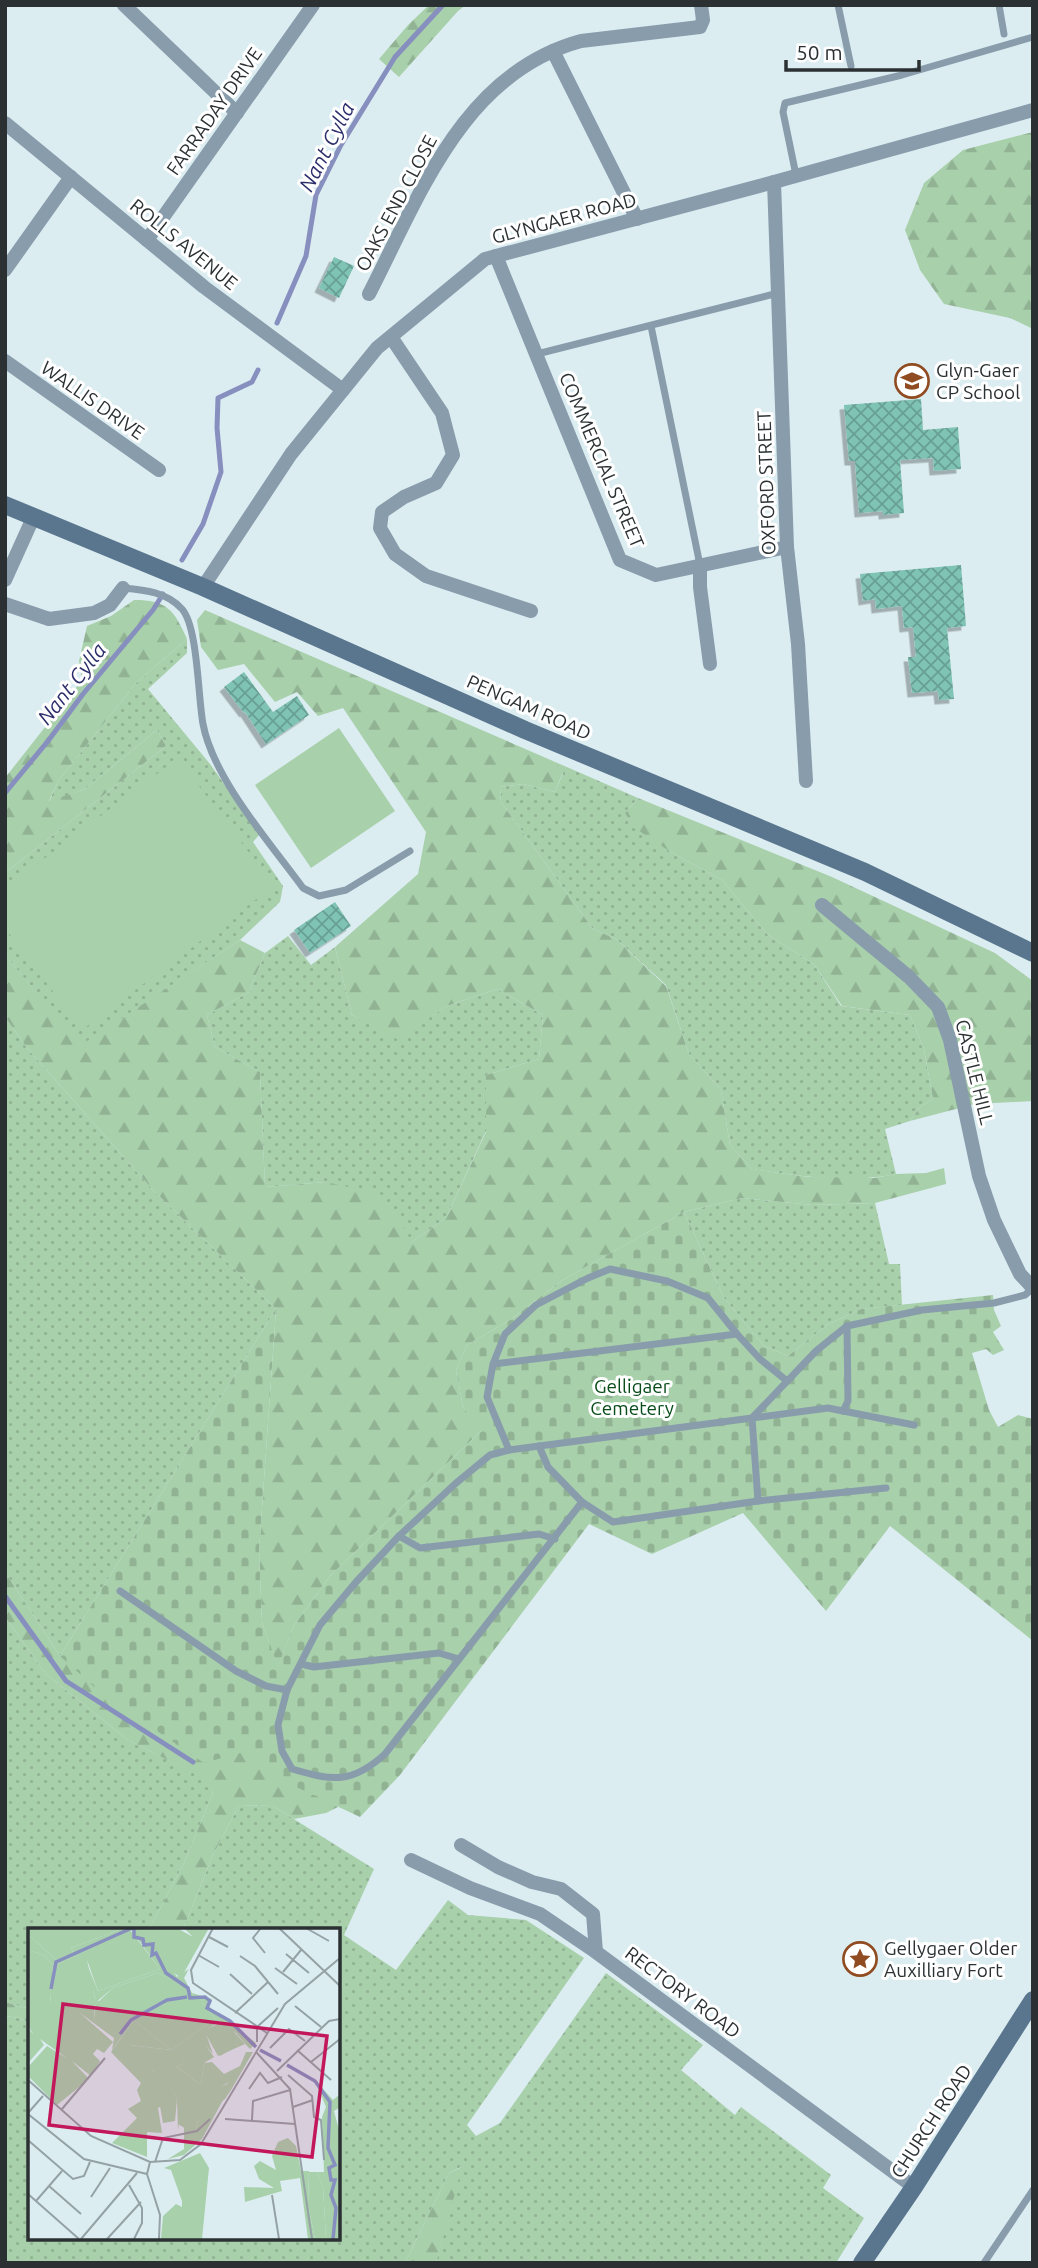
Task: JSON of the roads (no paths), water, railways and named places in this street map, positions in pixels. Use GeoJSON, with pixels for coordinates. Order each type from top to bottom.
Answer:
{"type":"FeatureCollection","features":[{"type":"Feature","properties":{"kind":"main road","name":"PENGAM ROAD"},"geometry":{"type":"LineString","coordinates":[[5,505],[202,587],[526,730],[865,872],[1033,953]]}},
{"type":"Feature","properties":{"kind":"main road","name":"CHURCH ROAD"},"geometry":{"type":"LineString","coordinates":[[862,2263],[914,2187],[1033,2000]]}},
{"type":"Feature","properties":{"kind":"street"},"geometry":{"type":"LineString","coordinates":[[124,5],[237,113]]}},
{"type":"Feature","properties":{"kind":"street","name":"FARRADAY DRIVE"},"geometry":{"type":"LineString","coordinates":[[147,240],[313,5]]}},
{"type":"Feature","properties":{"kind":"street","name":"OAKS END CLOSE"},"geometry":{"type":"LineString","coordinates":[[369,294],[444,149],[472,111],[502,81],[525,65],[581,41],[700,27],[702,13]]}},
{"type":"Feature","properties":{"kind":"street"},"geometry":{"type":"LineString","coordinates":[[553,51],[637,219]]}},
{"type":"Feature","properties":{"kind":"street","name":"GLYNGAER ROAD"},"geometry":{"type":"LineString","coordinates":[[202,587],[291,454],[377,348],[485,259],[1033,110]]}},
{"type":"Feature","properties":{"kind":"street","name":"ROLLS AVENUE"},"geometry":{"type":"LineString","coordinates":[[5,123],[204,287],[343,390]]}},
{"type":"Feature","properties":{"kind":"street"},"geometry":{"type":"LineString","coordinates":[[5,270],[71,177]]}},
{"type":"Feature","properties":{"kind":"street","name":"OXFORD STREET"},"geometry":{"type":"LineString","coordinates":[[774,182],[787,548],[798,644],[806,781]]}},
{"type":"Feature","properties":{"kind":"street","name":"COMMERCIAL STREET"},"geometry":{"type":"LineString","coordinates":[[496,256],[620,560],[656,575],[787,548]]}},
{"type":"Feature","properties":{"kind":"street"},"geometry":{"type":"LineString","coordinates":[[391,337],[442,413],[453,455],[436,483],[404,497],[382,512],[380,528],[395,554],[426,576],[531,611]]}},
{"type":"Feature","properties":{"kind":"street","name":"WALLIS DRIVE"},"geometry":{"type":"LineString","coordinates":[[5,361],[159,470]]}},
{"type":"Feature","properties":{"kind":"street"},"geometry":{"type":"LineString","coordinates":[[5,580],[33,518]]}},
{"type":"Feature","properties":{"kind":"street"},"geometry":{"type":"LineString","coordinates":[[700,568],[710,664]]}},
{"type":"Feature","properties":{"kind":"street"},"geometry":{"type":"LineString","coordinates":[[5,604],[49,619],[94,613],[110,605],[123,588]]}},
{"type":"Feature","properties":{"kind":"street","name":"CASTLE HILL"},"geometry":{"type":"LineString","coordinates":[[822,905],[909,977],[938,1007],[950,1040],[982,1187],[1020,1274],[1033,1288]]}},
{"type":"Feature","properties":{"kind":"street"},"geometry":{"type":"LineString","coordinates":[[461,1845],[498,1867],[561,1889],[593,1914],[596,1952]]}},
{"type":"Feature","properties":{"kind":"street","name":"RECTORY ROAD"},"geometry":{"type":"LineString","coordinates":[[411,1860],[470,1888],[540,1914],[596,1952],[914,2187]]}},
{"type":"Feature","properties":{"kind":"lane"},"geometry":{"type":"LineString","coordinates":[[838,5],[851,66]]}},
{"type":"Feature","properties":{"kind":"lane"},"geometry":{"type":"LineString","coordinates":[[999,5],[1004,34]]}},
{"type":"Feature","properties":{"kind":"lane"},"geometry":{"type":"LineString","coordinates":[[796,176],[783,112],[785,103],[890,78],[1033,37]]}},
{"type":"Feature","properties":{"kind":"lane"},"geometry":{"type":"LineString","coordinates":[[536,354],[778,293]]}},
{"type":"Feature","properties":{"kind":"lane"},"geometry":{"type":"LineString","coordinates":[[651,326],[699,552],[700,568]]}},
{"type":"Feature","properties":{"kind":"lane"},"geometry":{"type":"LineString","coordinates":[[123,588],[150,590],[184,610],[193,636],[206,741],[227,783],[303,888],[318,896],[346,890],[410,850]]}},
{"type":"Feature","properties":{"kind":"lane"},"geometry":{"type":"LineString","coordinates":[[509,1450],[487,1397],[492,1364],[505,1334],[536,1305],[610,1269],[667,1281],[708,1298],[760,1359],[787,1381]]}},
{"type":"Feature","properties":{"kind":"lane"},"geometry":{"type":"LineString","coordinates":[[758,1501],[752,1418],[816,1351],[848,1326],[922,1310],[994,1303],[1024,1295],[1033,1288]]}},
{"type":"Feature","properties":{"kind":"lane"},"geometry":{"type":"LineString","coordinates":[[843,1411],[848,1401],[848,1326]]}},
{"type":"Feature","properties":{"kind":"lane"},"geometry":{"type":"LineString","coordinates":[[492,1364],[737,1334]]}},
{"type":"Feature","properties":{"kind":"lane"},"geometry":{"type":"LineString","coordinates":[[582,1503],[385,1754],[372,1766],[357,1775],[332,1777],[292,1769],[282,1751],[278,1726],[287,1690],[320,1625],[356,1581],[400,1536],[454,1484],[490,1455],[509,1450],[828,1408],[914,1425]]}},
{"type":"Feature","properties":{"kind":"lane"},"geometry":{"type":"LineString","coordinates":[[539,1446],[548,1467],[582,1503],[613,1522],[758,1501],[886,1488]]}},
{"type":"Feature","properties":{"kind":"lane"},"geometry":{"type":"LineString","coordinates":[[400,1536],[420,1548],[539,1534],[555,1539]]}},
{"type":"Feature","properties":{"kind":"lane"},"geometry":{"type":"LineString","coordinates":[[120,1591],[236,1671],[266,1686],[287,1690]]}},
{"type":"Feature","properties":{"kind":"lane"},"geometry":{"type":"LineString","coordinates":[[301,1664],[314,1667],[439,1653],[459,1659]]}},
{"type":"Feature","properties":{"kind":"lane"},"geometry":{"type":"LineString","coordinates":[[984,2263],[1033,2190]]}},
{"type":"Feature","properties":{"kind":"waterway","name":"Nant Cylla"},"geometry":{"type":"LineString","coordinates":[[277,323],[306,256],[316,195],[341,145],[395,57],[443,5]]}},
{"type":"Feature","properties":{"kind":"waterway","name":"Nant Cylla"},"geometry":{"type":"LineString","coordinates":[[182,560],[203,524],[221,472],[217,428],[218,398],[252,382],[258,370]]}},
{"type":"Feature","properties":{"kind":"waterway","name":"Nant Cylla"},"geometry":{"type":"LineString","coordinates":[[5,793],[153,610],[163,594]]}},
{"type":"Feature","properties":{"kind":"waterway"},"geometry":{"type":"LineString","coordinates":[[5,1596],[66,1681],[193,1762]]}},
{"type":"Feature","properties":{"kind":"place","name":"Glyn-Gaer CP School"},"geometry":{"type":"Point","coordinates":[912,381]}},
{"type":"Feature","properties":{"kind":"place","name":"Gellygaer Older Auxilliary Fort"},"geometry":{"type":"Point","coordinates":[860,1959]}},
{"type":"Feature","properties":{"kind":"park label","name":"Gelligaer Cemetery"},"geometry":{"type":"Point","coordinates":[632,1397]}}]}
